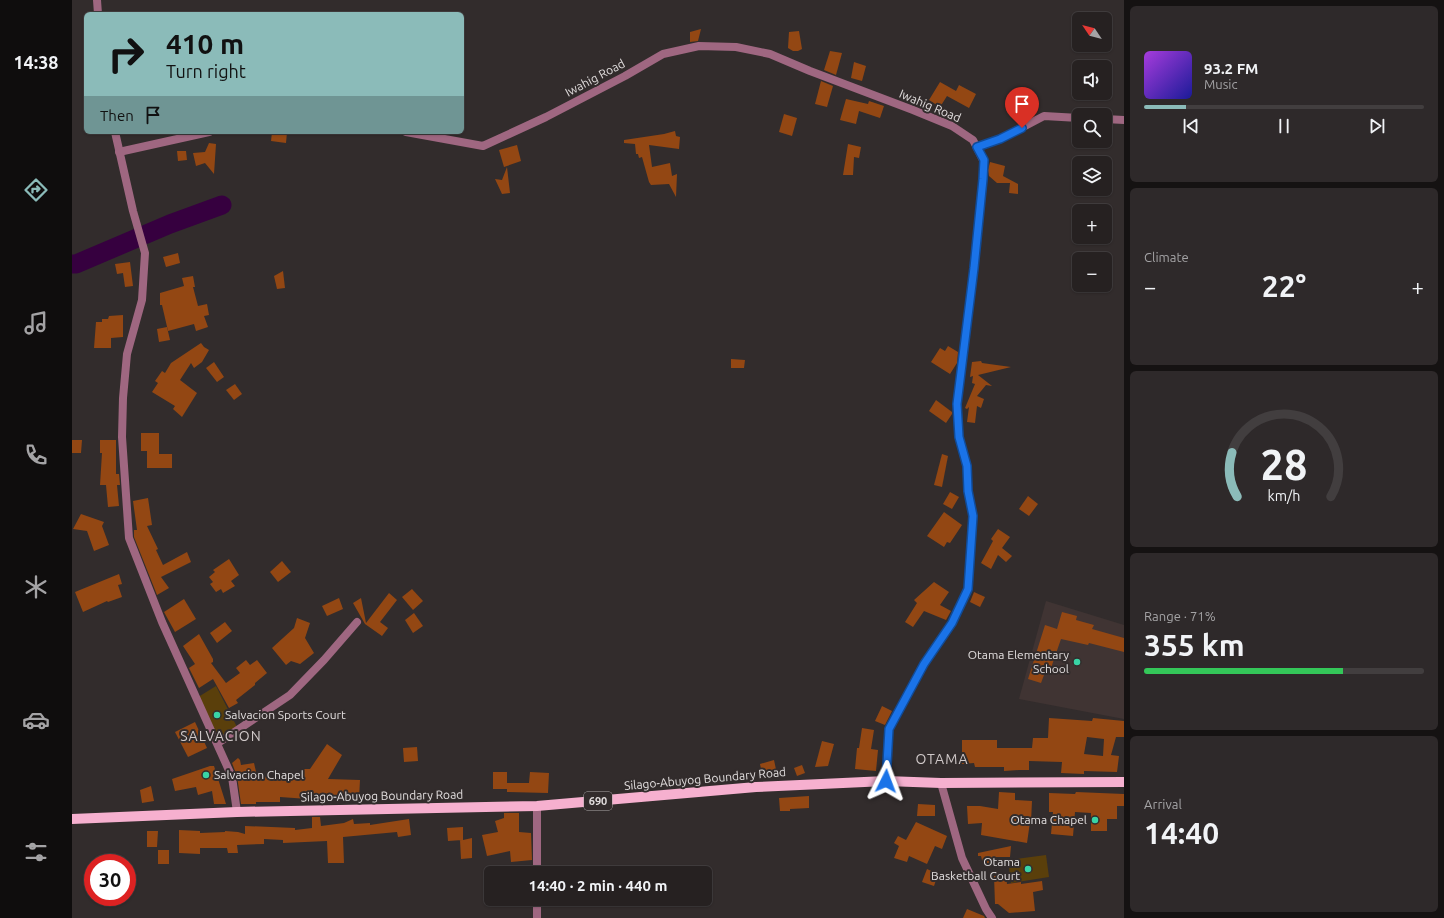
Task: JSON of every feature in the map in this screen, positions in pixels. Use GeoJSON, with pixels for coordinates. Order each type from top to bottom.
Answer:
{"type":"FeatureCollection","features":[{"type":"Feature","properties":{"kind":"main road","name":"Silago-Abuyog Boundary Road"},"geometry":{"type":"LineString","coordinates":[[72,819],[237,812],[537,806],[756,787],[886,781],[941,783],[1124,782]]}},
{"type":"Feature","properties":{"kind":"street"},"geometry":{"type":"LineString","coordinates":[[97,0],[98,12]]}},
{"type":"Feature","properties":{"kind":"street","name":"Iwahig Road"},"geometry":{"type":"LineString","coordinates":[[417,134],[483,146],[546,117],[625,76],[663,54],[699,46],[736,47],[770,54],[810,72],[952,126],[973,140],[984,160],[983,179],[974,268],[957,404],[959,437],[967,466],[968,491],[973,516],[968,589],[952,623],[924,664],[889,729],[886,781]]}},
{"type":"Feature","properties":{"kind":"street"},"geometry":{"type":"LineString","coordinates":[[977,147],[1000,139],[1044,116],[1072,118]]}},
{"type":"Feature","properties":{"kind":"street"},"geometry":{"type":"LineString","coordinates":[[1112,119],[1124,120]]}},
{"type":"Feature","properties":{"kind":"street"},"geometry":{"type":"LineString","coordinates":[[115,134],[144,253],[142,300],[127,354],[123,398],[122,437],[129,538],[162,622],[218,743],[232,777],[237,812]]}},
{"type":"Feature","properties":{"kind":"street"},"geometry":{"type":"LineString","coordinates":[[119,152],[200,134]]}},
{"type":"Feature","properties":{"kind":"street"},"geometry":{"type":"LineString","coordinates":[[218,743],[290,695],[324,660],[357,622]]}},
{"type":"Feature","properties":{"kind":"street"},"geometry":{"type":"LineString","coordinates":[[941,783],[962,858],[986,909],[992,918]]}},
{"type":"Feature","properties":{"kind":"street"},"geometry":{"type":"LineString","coordinates":[[537,806],[537,866]]}},
{"type":"Feature","properties":{"kind":"street"},"geometry":{"type":"LineString","coordinates":[[537,906],[537,918]]}},
{"type":"Feature","properties":{"kind":"shaded area","name":"Otama Elementary School"},"geometry":{"type":"Polygon","coordinates":[[[1046,601],[1124,625],[1124,719],[1019,699],[1046,601]]]}},
{"type":"Feature","properties":{"kind":"shaded area","name":"Salvacion Sports Court"},"geometry":{"type":"Polygon","coordinates":[[[216,686],[239,731],[218,744],[195,699],[216,686]]]}},
{"type":"Feature","properties":{"kind":"shaded area","name":"Otama Basketball Court"},"geometry":{"type":"Polygon","coordinates":[[[1046,855],[1049,877],[1011,883],[1008,860],[1046,855]]]}},
{"type":"Feature","properties":{"kind":"building"},"geometry":{"type":"Polygon","coordinates":[[[701,29],[698,41],[690,42],[690,32],[701,29]]]}},
{"type":"Feature","properties":{"kind":"building"},"geometry":{"type":"Polygon","coordinates":[[[799,31],[802,49],[793,51],[788,48],[789,32],[799,31]]]}},
{"type":"Feature","properties":{"kind":"building"},"geometry":{"type":"Polygon","coordinates":[[[830,51],[842,53],[836,75],[824,70],[830,51]]]}},
{"type":"Feature","properties":{"kind":"building"},"geometry":{"type":"Polygon","coordinates":[[[854,62],[866,66],[862,81],[851,78],[854,62]]]}},
{"type":"Feature","properties":{"kind":"building"},"geometry":{"type":"Polygon","coordinates":[[[821,81],[833,86],[827,107],[815,104],[821,81]]]}},
{"type":"Feature","properties":{"kind":"building"},"geometry":{"type":"Polygon","coordinates":[[[940,82],[956,91],[959,85],[976,94],[969,108],[947,96],[940,107],[929,100],[940,82]]]}},
{"type":"Feature","properties":{"kind":"building"},"geometry":{"type":"Polygon","coordinates":[[[846,99],[868,104],[869,101],[884,106],[880,118],[859,111],[856,124],[840,120],[846,99]]]}},
{"type":"Feature","properties":{"kind":"building"},"geometry":{"type":"Polygon","coordinates":[[[784,114],[797,118],[792,136],[779,132],[784,114]]]}},
{"type":"Feature","properties":{"kind":"building"},"geometry":{"type":"Polygon","coordinates":[[[675,131],[676,136],[680,137],[679,149],[649,145],[652,167],[670,163],[672,176],[677,174],[676,197],[669,184],[651,185],[642,157],[639,158],[638,154],[636,154],[635,144],[624,143],[624,140],[675,131]]]}},
{"type":"Feature","properties":{"kind":"building"},"geometry":{"type":"Polygon","coordinates":[[[272,134],[287,134],[286,143],[271,141],[272,134]]]}},
{"type":"Feature","properties":{"kind":"building"},"geometry":{"type":"Polygon","coordinates":[[[209,143],[216,144],[214,174],[205,163],[196,166],[193,153],[205,152],[209,143]]]}},
{"type":"Feature","properties":{"kind":"building"},"geometry":{"type":"Polygon","coordinates":[[[848,144],[861,147],[859,158],[854,157],[853,175],[843,175],[848,144]]]}},
{"type":"Feature","properties":{"kind":"building"},"geometry":{"type":"Polygon","coordinates":[[[517,145],[521,161],[504,167],[499,150],[517,145]]]}},
{"type":"Feature","properties":{"kind":"building"},"geometry":{"type":"Polygon","coordinates":[[[177,151],[186,151],[187,160],[178,161],[177,151]]]}},
{"type":"Feature","properties":{"kind":"building"},"geometry":{"type":"Polygon","coordinates":[[[990,162],[1005,166],[1003,176],[1018,184],[1018,194],[1009,193],[1010,183],[997,183],[989,176],[988,170],[990,162]]]}},
{"type":"Feature","properties":{"kind":"building"},"geometry":{"type":"Polygon","coordinates":[[[507,167],[510,193],[502,194],[495,179],[502,180],[507,167]]]}},
{"type":"Feature","properties":{"kind":"building"},"geometry":{"type":"Polygon","coordinates":[[[178,253],[180,263],[166,267],[163,257],[178,253]]]}},
{"type":"Feature","properties":{"kind":"building"},"geometry":{"type":"Polygon","coordinates":[[[130,262],[133,286],[125,287],[123,273],[117,274],[115,264],[130,262]]]}},
{"type":"Feature","properties":{"kind":"building"},"geometry":{"type":"Polygon","coordinates":[[[283,271],[285,288],[277,289],[274,276],[283,271]]]}},
{"type":"Feature","properties":{"kind":"building"},"geometry":{"type":"Polygon","coordinates":[[[193,276],[195,287],[193,287],[198,306],[207,304],[209,315],[204,316],[208,327],[196,331],[194,324],[168,331],[162,305],[160,305],[160,293],[184,286],[182,278],[193,276]]]}},
{"type":"Feature","properties":{"kind":"building"},"geometry":{"type":"Polygon","coordinates":[[[123,315],[123,337],[111,338],[111,348],[94,348],[96,322],[102,322],[102,319],[108,319],[109,316],[123,315]]]}},
{"type":"Feature","properties":{"kind":"building"},"geometry":{"type":"Polygon","coordinates":[[[167,327],[170,340],[159,342],[157,329],[167,327]]]}},
{"type":"Feature","properties":{"kind":"building"},"geometry":{"type":"Polygon","coordinates":[[[201,343],[209,350],[202,362],[194,368],[191,363],[180,380],[197,393],[182,417],[173,409],[175,406],[152,392],[158,383],[155,381],[162,371],[165,373],[171,363],[201,343]]]}},
{"type":"Feature","properties":{"kind":"building"},"geometry":{"type":"Polygon","coordinates":[[[948,346],[958,352],[957,363],[950,374],[931,362],[940,348],[945,351],[948,346]]]}},
{"type":"Feature","properties":{"kind":"building"},"geometry":{"type":"Polygon","coordinates":[[[731,359],[745,360],[744,368],[731,368],[731,359]]]}},
{"type":"Feature","properties":{"kind":"building"},"geometry":{"type":"Polygon","coordinates":[[[981,361],[982,363],[1011,367],[978,375],[992,386],[986,385],[977,396],[984,399],[981,408],[977,406],[975,423],[967,422],[969,407],[967,409],[965,408],[975,384],[972,383],[973,376],[970,377],[972,362],[981,361]]]}},
{"type":"Feature","properties":{"kind":"building"},"geometry":{"type":"Polygon","coordinates":[[[214,362],[224,377],[217,382],[206,368],[214,362]]]}},
{"type":"Feature","properties":{"kind":"building"},"geometry":{"type":"Polygon","coordinates":[[[235,384],[242,394],[234,400],[226,390],[235,384]]]}},
{"type":"Feature","properties":{"kind":"building"},"geometry":{"type":"Polygon","coordinates":[[[936,400],[952,412],[946,423],[929,411],[936,400]]]}},
{"type":"Feature","properties":{"kind":"building"},"geometry":{"type":"Polygon","coordinates":[[[141,433],[159,433],[159,454],[172,454],[172,468],[147,468],[147,451],[141,451],[141,433]]]}},
{"type":"Feature","properties":{"kind":"building"},"geometry":{"type":"Polygon","coordinates":[[[72,440],[82,440],[81,453],[72,453],[72,440]]]}},
{"type":"Feature","properties":{"kind":"building"},"geometry":{"type":"Polygon","coordinates":[[[100,440],[116,440],[116,474],[119,474],[120,485],[117,485],[119,506],[108,507],[106,485],[100,485],[102,453],[100,453],[100,440]]]}},
{"type":"Feature","properties":{"kind":"building"},"geometry":{"type":"Polygon","coordinates":[[[942,454],[948,456],[942,487],[934,485],[942,454]]]}},
{"type":"Feature","properties":{"kind":"building"},"geometry":{"type":"Polygon","coordinates":[[[950,492],[959,497],[952,509],[943,504],[950,492]]]}},
{"type":"Feature","properties":{"kind":"building"},"geometry":{"type":"Polygon","coordinates":[[[1028,496],[1038,504],[1029,516],[1019,509],[1028,496]]]}},
{"type":"Feature","properties":{"kind":"building"},"geometry":{"type":"Polygon","coordinates":[[[148,498],[152,525],[147,526],[158,549],[156,550],[163,565],[187,552],[191,562],[161,577],[169,588],[157,595],[134,537],[134,530],[137,530],[133,501],[148,498]]]}},
{"type":"Feature","properties":{"kind":"building"},"geometry":{"type":"Polygon","coordinates":[[[944,512],[962,525],[950,543],[947,542],[944,547],[927,536],[944,512]]]}},
{"type":"Feature","properties":{"kind":"building"},"geometry":{"type":"Polygon","coordinates":[[[81,514],[104,522],[102,526],[109,545],[94,551],[87,531],[73,529],[81,514]]]}},
{"type":"Feature","properties":{"kind":"building"},"geometry":{"type":"Polygon","coordinates":[[[998,529],[1010,537],[1002,548],[1012,556],[1006,562],[998,555],[991,569],[981,563],[993,541],[991,539],[998,529]]]}},
{"type":"Feature","properties":{"kind":"building"},"geometry":{"type":"Polygon","coordinates":[[[229,559],[239,575],[231,581],[235,586],[223,593],[221,589],[216,592],[210,584],[213,582],[209,577],[215,572],[213,570],[229,559]]]}},
{"type":"Feature","properties":{"kind":"building"},"geometry":{"type":"Polygon","coordinates":[[[282,561],[291,572],[278,582],[270,572],[282,561]]]}},
{"type":"Feature","properties":{"kind":"building"},"geometry":{"type":"Polygon","coordinates":[[[119,574],[122,584],[118,585],[122,597],[108,602],[107,601],[83,612],[75,592],[119,574]]]}},
{"type":"Feature","properties":{"kind":"building"},"geometry":{"type":"Polygon","coordinates":[[[934,582],[949,592],[940,605],[951,611],[946,620],[924,611],[913,627],[905,622],[917,603],[914,600],[934,582]]]}},
{"type":"Feature","properties":{"kind":"building"},"geometry":{"type":"Polygon","coordinates":[[[412,589],[423,601],[413,610],[402,597],[412,589]]]}},
{"type":"Feature","properties":{"kind":"building"},"geometry":{"type":"Polygon","coordinates":[[[974,592],[985,597],[980,607],[970,602],[974,592]]]}},
{"type":"Feature","properties":{"kind":"building"},"geometry":{"type":"Polygon","coordinates":[[[389,593],[397,600],[380,622],[388,628],[382,636],[365,624],[353,603],[361,598],[366,623],[389,593]]]}},
{"type":"Feature","properties":{"kind":"building"},"geometry":{"type":"Polygon","coordinates":[[[339,598],[343,609],[327,616],[322,606],[339,598]]]}},
{"type":"Feature","properties":{"kind":"building"},"geometry":{"type":"Polygon","coordinates":[[[184,599],[196,619],[175,632],[164,612],[184,599]]]}},
{"type":"Feature","properties":{"kind":"building"},"geometry":{"type":"Polygon","coordinates":[[[1062,612],[1077,616],[1076,620],[1094,625],[1092,629],[1124,638],[1124,652],[1089,643],[1088,645],[1061,639],[1051,668],[1047,667],[1041,683],[1028,679],[1045,625],[1057,629],[1062,612]]]}},
{"type":"Feature","properties":{"kind":"building"},"geometry":{"type":"Polygon","coordinates":[[[414,613],[423,626],[413,633],[405,620],[414,613]]]}},
{"type":"Feature","properties":{"kind":"building"},"geometry":{"type":"Polygon","coordinates":[[[297,618],[310,623],[305,638],[314,653],[300,664],[291,661],[286,665],[272,648],[294,628],[297,618]]]}},
{"type":"Feature","properties":{"kind":"building"},"geometry":{"type":"Polygon","coordinates":[[[225,622],[232,631],[217,643],[210,633],[225,622]]]}},
{"type":"Feature","properties":{"kind":"building"},"geometry":{"type":"Polygon","coordinates":[[[199,634],[213,659],[213,662],[211,663],[226,683],[240,673],[236,668],[246,660],[250,665],[257,660],[267,673],[236,700],[238,703],[229,708],[213,679],[199,688],[189,668],[195,664],[183,646],[199,634]]]}},
{"type":"Feature","properties":{"kind":"building"},"geometry":{"type":"Polygon","coordinates":[[[882,706],[892,711],[885,725],[875,721],[882,706]]]}},
{"type":"Feature","properties":{"kind":"building"},"geometry":{"type":"Polygon","coordinates":[[[1049,718],[1092,721],[1093,718],[1124,721],[1124,737],[1116,737],[1111,755],[1119,756],[1117,772],[1084,771],[1084,774],[1061,773],[1062,762],[1029,761],[1029,770],[1004,771],[1004,767],[975,767],[974,763],[962,764],[962,740],[997,740],[997,748],[1032,748],[1033,738],[1048,738],[1049,718]],[[1087,737],[1084,754],[1103,756],[1104,739],[1087,737]]]}},
{"type":"Feature","properties":{"kind":"building"},"geometry":{"type":"Polygon","coordinates":[[[195,722],[207,748],[188,757],[175,732],[195,722]]]}},
{"type":"Feature","properties":{"kind":"building"},"geometry":{"type":"Polygon","coordinates":[[[862,728],[874,730],[871,749],[878,750],[876,771],[855,769],[857,748],[859,748],[862,728]]]}},
{"type":"Feature","properties":{"kind":"building"},"geometry":{"type":"Polygon","coordinates":[[[822,741],[834,744],[828,766],[815,767],[822,741]]]}},
{"type":"Feature","properties":{"kind":"building"},"geometry":{"type":"Polygon","coordinates":[[[327,744],[342,755],[328,779],[360,780],[359,799],[331,798],[331,801],[310,797],[308,799],[280,797],[280,802],[256,802],[256,804],[241,804],[237,776],[232,763],[238,758],[241,765],[254,763],[257,776],[264,774],[266,778],[297,778],[297,775],[303,775],[304,769],[310,769],[327,744]]]}},
{"type":"Feature","properties":{"kind":"building"},"geometry":{"type":"Polygon","coordinates":[[[417,747],[418,761],[404,762],[403,748],[417,747]]]}},
{"type":"Feature","properties":{"kind":"building"},"geometry":{"type":"Polygon","coordinates":[[[774,760],[777,774],[763,778],[760,764],[774,760]]]}},
{"type":"Feature","properties":{"kind":"building"},"geometry":{"type":"Polygon","coordinates":[[[802,765],[805,773],[797,776],[794,768],[802,765]]]}},
{"type":"Feature","properties":{"kind":"building"},"geometry":{"type":"Polygon","coordinates":[[[214,766],[226,804],[214,804],[212,791],[198,795],[196,787],[175,791],[172,779],[214,766]]]}},
{"type":"Feature","properties":{"kind":"building"},"geometry":{"type":"Polygon","coordinates":[[[493,772],[507,772],[507,789],[493,789],[493,772]]]}},
{"type":"Feature","properties":{"kind":"building"},"geometry":{"type":"Polygon","coordinates":[[[530,772],[549,773],[548,793],[507,792],[507,783],[529,783],[530,772]]]}},
{"type":"Feature","properties":{"kind":"building"},"geometry":{"type":"Polygon","coordinates":[[[151,786],[154,801],[142,803],[140,790],[151,786]]]}},
{"type":"Feature","properties":{"kind":"building"},"geometry":{"type":"Polygon","coordinates":[[[999,792],[1015,793],[1015,800],[1032,801],[1031,822],[1027,843],[981,835],[982,823],[968,824],[967,806],[980,806],[998,809],[999,792]]]}},
{"type":"Feature","properties":{"kind":"building"},"geometry":{"type":"Polygon","coordinates":[[[1076,792],[1124,794],[1124,806],[1117,806],[1117,819],[1107,819],[1107,831],[1091,831],[1091,813],[1075,812],[1073,836],[1051,834],[1053,812],[1049,812],[1049,793],[1075,794],[1076,792]]]}},
{"type":"Feature","properties":{"kind":"building"},"geometry":{"type":"Polygon","coordinates":[[[809,796],[809,808],[780,811],[779,798],[809,796]]]}},
{"type":"Feature","properties":{"kind":"building"},"geometry":{"type":"Polygon","coordinates":[[[918,804],[935,805],[935,816],[917,816],[918,804]]]}},
{"type":"Feature","properties":{"kind":"building"},"geometry":{"type":"Polygon","coordinates":[[[504,813],[519,813],[519,832],[531,833],[532,860],[511,862],[510,851],[487,856],[482,835],[498,832],[495,821],[504,818],[504,813]]]}},
{"type":"Feature","properties":{"kind":"building"},"geometry":{"type":"Polygon","coordinates":[[[312,817],[320,817],[321,826],[344,823],[353,819],[354,824],[370,823],[370,825],[409,819],[411,835],[398,837],[397,832],[343,837],[344,863],[328,863],[327,841],[283,843],[283,840],[264,839],[264,844],[237,845],[238,853],[228,853],[227,848],[200,848],[200,854],[179,853],[179,830],[200,831],[200,833],[225,831],[245,834],[245,826],[295,828],[295,830],[312,828],[312,817]]]}},
{"type":"Feature","properties":{"kind":"building"},"geometry":{"type":"Polygon","coordinates":[[[916,822],[947,836],[942,849],[935,846],[927,864],[909,856],[907,862],[894,858],[899,846],[894,843],[898,836],[906,840],[916,822]]]}},
{"type":"Feature","properties":{"kind":"building"},"geometry":{"type":"Polygon","coordinates":[[[463,827],[463,840],[472,838],[472,858],[461,859],[460,840],[448,841],[447,828],[463,827]]]}},
{"type":"Feature","properties":{"kind":"building"},"geometry":{"type":"Polygon","coordinates":[[[147,831],[158,831],[157,847],[147,847],[147,831]]]}},
{"type":"Feature","properties":{"kind":"building"},"geometry":{"type":"Polygon","coordinates":[[[1011,846],[1010,857],[992,857],[993,862],[983,864],[981,856],[978,856],[978,853],[1011,846]]]}},
{"type":"Feature","properties":{"kind":"building"},"geometry":{"type":"Polygon","coordinates":[[[158,850],[169,850],[169,864],[158,864],[158,850]]]}},
{"type":"Feature","properties":{"kind":"building"},"geometry":{"type":"Polygon","coordinates":[[[927,869],[938,874],[934,886],[922,882],[927,869]]]}},
{"type":"Feature","properties":{"kind":"building"},"geometry":{"type":"Polygon","coordinates":[[[1006,875],[1007,884],[1042,881],[1043,890],[1033,892],[1035,911],[1009,913],[998,904],[995,904],[994,876],[1006,875]]]}},
{"type":"Feature","properties":{"kind":"building"},"geometry":{"type":"Polygon","coordinates":[[[967,909],[984,916],[985,918],[963,918],[967,909]]]}},
{"type":"Feature","properties":{"kind":"waterway"},"geometry":{"type":"LineString","coordinates":[[72,264],[76,264],[170,224],[222,205]]}},
{"type":"Feature","properties":{"kind":"place","name":"Otama Elementary School"},"geometry":{"type":"Point","coordinates":[1077,662]}},
{"type":"Feature","properties":{"kind":"place","name":"Salvacion Sports Court"},"geometry":{"type":"Point","coordinates":[217,715]}},
{"type":"Feature","properties":{"kind":"place","name":"Salvacion Chapel"},"geometry":{"type":"Point","coordinates":[206,775]}},
{"type":"Feature","properties":{"kind":"place","name":"Otama Chapel"},"geometry":{"type":"Point","coordinates":[1095,820]}},
{"type":"Feature","properties":{"kind":"place","name":"Otama Basketball Court"},"geometry":{"type":"Point","coordinates":[1028,869]}},
{"type":"Feature","properties":{"kind":"district","name":"SALVACION"},"geometry":{"type":"Point","coordinates":[221,736]}},
{"type":"Feature","properties":{"kind":"district","name":"OTAMA"},"geometry":{"type":"Point","coordinates":[942,759]}},
{"type":"Feature","properties":{"kind":"route"},"geometry":{"type":"LineString","coordinates":[[886,781],[889,729],[924,664],[952,623],[968,589],[973,516],[968,491],[967,466],[959,437],[957,404],[974,268],[983,179],[984,160],[977,147],[1000,139],[1022,128]]}}]}
